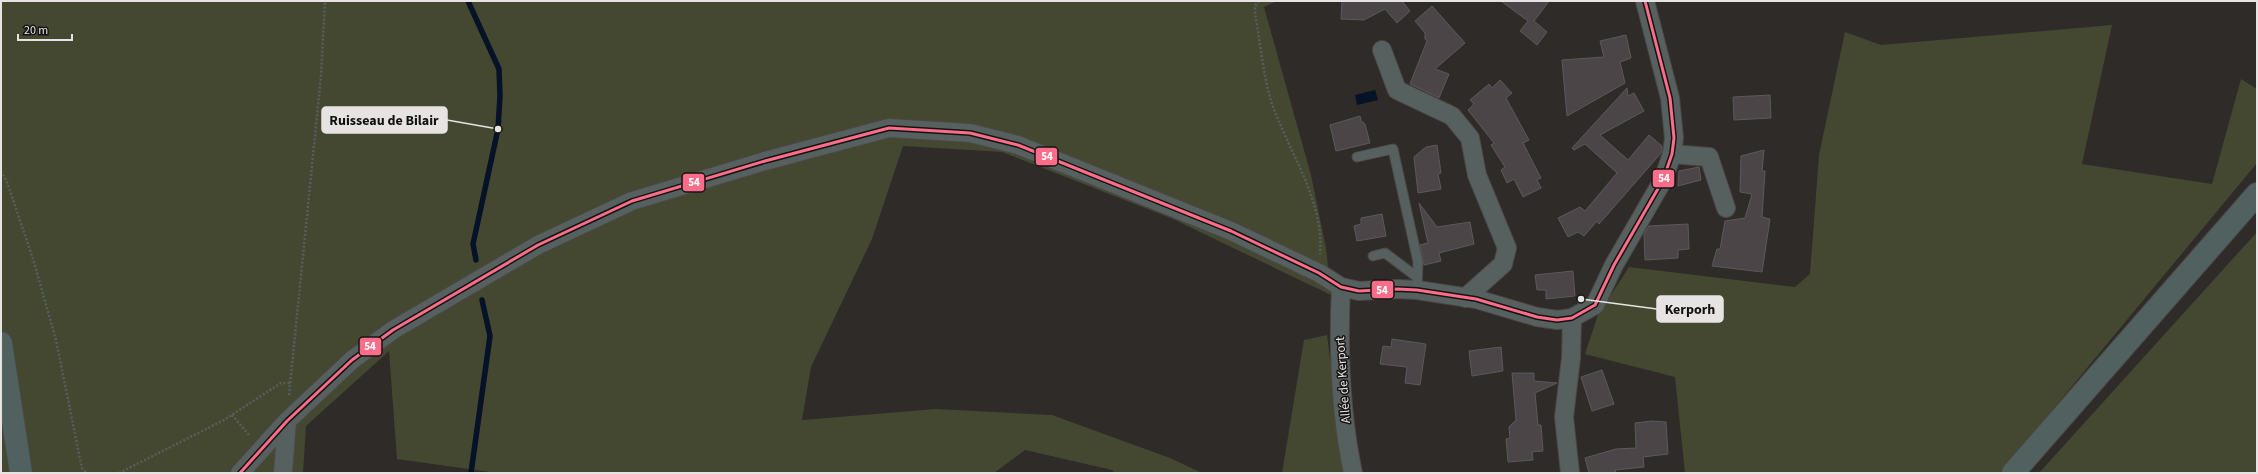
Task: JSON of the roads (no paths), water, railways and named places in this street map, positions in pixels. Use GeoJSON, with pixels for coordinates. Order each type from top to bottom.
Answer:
{"type":"FeatureCollection","features":[{"type":"Feature","properties":{"kind":"main road"},"geometry":{"type":"LineString","coordinates":[[2013,473],[2257,194]]}},
{"type":"Feature","properties":{"kind":"main road"},"geometry":{"type":"LineString","coordinates":[[1,343],[21,473]]}},
{"type":"Feature","properties":{"kind":"main road"},"geometry":{"type":"LineString","coordinates":[[4,473],[12,419]]}},
{"type":"Feature","properties":{"kind":"street"},"geometry":{"type":"LineString","coordinates":[[240,473],[287,421],[352,360],[393,330],[538,245],[632,201],[764,161],[889,128],[970,133],[1018,145],[1231,231],[1319,273],[1341,287],[1359,291],[1397,289],[1417,284],[1537,317],[1557,320],[1572,318],[1595,305],[1614,265],[1663,180],[1672,154],[1674,138],[1670,98],[1645,1]]}},
{"type":"Feature","properties":{"kind":"street"},"geometry":{"type":"LineString","coordinates":[[1382,50],[1397,90],[1452,116],[1470,138],[1477,176],[1507,248],[1503,264],[1465,298]]}},
{"type":"Feature","properties":{"kind":"street"},"geometry":{"type":"LineString","coordinates":[[1672,154],[1709,157],[1726,208]]}},
{"type":"Feature","properties":{"kind":"street","name":"Allée de Kerport"},"geometry":{"type":"LineString","coordinates":[[1341,287],[1339,329],[1343,408],[1353,473]]}},
{"type":"Feature","properties":{"kind":"street"},"geometry":{"type":"LineString","coordinates":[[1570,473],[1564,417],[1570,358],[1572,318]]}},
{"type":"Feature","properties":{"kind":"street"},"geometry":{"type":"LineString","coordinates":[[284,473],[287,421]]}},
{"type":"Feature","properties":{"kind":"lane"},"geometry":{"type":"LineString","coordinates":[[1357,157],[1393,149],[1418,262],[1417,284]]}},
{"type":"Feature","properties":{"kind":"lane"},"geometry":{"type":"LineString","coordinates":[[1373,256],[1385,253],[1417,284]]}},
{"type":"Feature","properties":{"kind":"water"},"geometry":{"type":"Polygon","coordinates":[[[1375,90],[1378,100],[1357,105],[1355,95],[1375,90]]]}},
{"type":"Feature","properties":{"kind":"waterway"},"geometry":{"type":"LineString","coordinates":[[468,1],[499,69],[500,96],[498,129],[473,244],[476,260]]}},
{"type":"Feature","properties":{"kind":"waterway"},"geometry":{"type":"LineString","coordinates":[[471,473],[490,336],[482,300]]}},
{"type":"Feature","properties":{"kind":"place","name":"Ruisseau de Bilair"},"geometry":{"type":"Point","coordinates":[498,129]}},
{"type":"Feature","properties":{"kind":"place","name":"Kerporh"},"geometry":{"type":"Point","coordinates":[1581,299]}}]}
